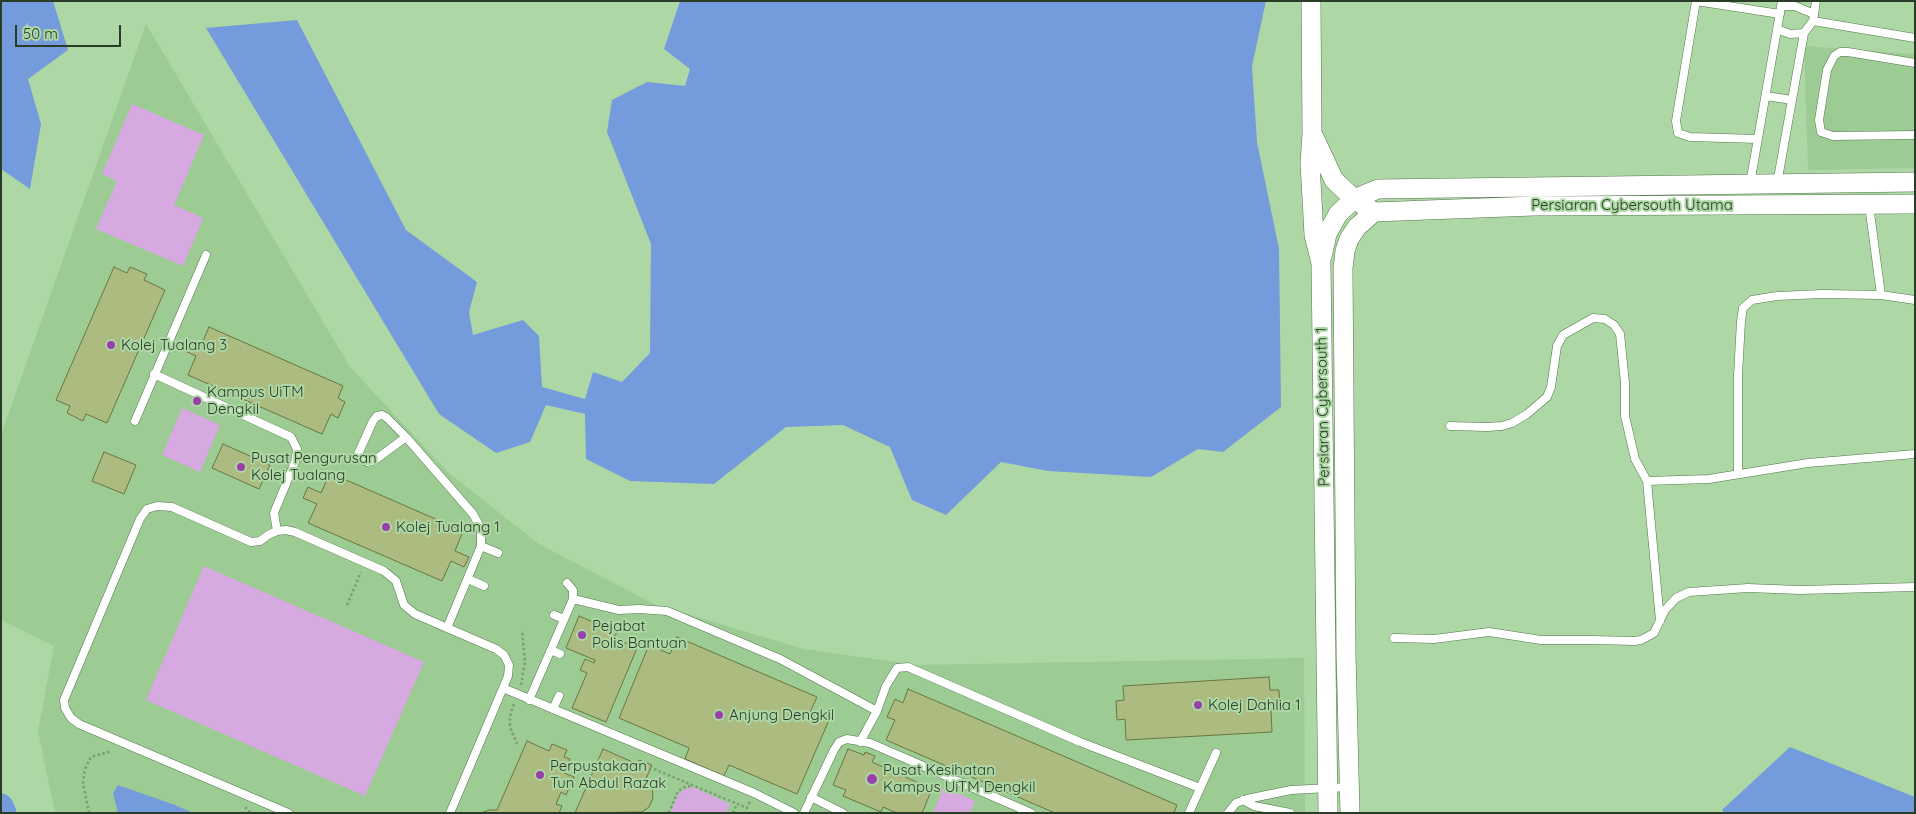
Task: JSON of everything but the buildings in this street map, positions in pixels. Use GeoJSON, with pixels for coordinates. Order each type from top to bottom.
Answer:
{"type":"FeatureCollection","features":[{"type":"Feature","properties":{"kind":"street","name":"Persiaran Cybersouth 1"},"geometry":{"type":"LineString","coordinates":[[1311,1],[1312,134],[1310,163],[1314,235],[1320,263],[1328,813]]}},
{"type":"Feature","properties":{"kind":"street"},"geometry":{"type":"LineString","coordinates":[[1312,134],[1334,180],[1354,199],[1374,212]]}},
{"type":"Feature","properties":{"kind":"street","name":"Persiaran Cybersouth Utama"},"geometry":{"type":"LineString","coordinates":[[1320,263],[1327,234],[1338,214],[1354,199],[1378,189],[1915,182]]}},
{"type":"Feature","properties":{"kind":"street","name":"Persiaran Cybersouth Utama"},"geometry":{"type":"LineString","coordinates":[[1374,212],[1534,206],[1915,204]]}},
{"type":"Feature","properties":{"kind":"street","name":"Persiaran Cybersouth 1"},"geometry":{"type":"LineString","coordinates":[[1350,813],[1343,268],[1349,239],[1357,227],[1374,212]]}},
{"type":"Feature","properties":{"kind":"lane"},"geometry":{"type":"LineString","coordinates":[[1758,139],[1690,137],[1678,133],[1676,121],[1696,1],[1781,7],[1795,6],[1813,18],[1915,38]]}},
{"type":"Feature","properties":{"kind":"lane"},"geometry":{"type":"LineString","coordinates":[[1777,184],[1804,33],[1813,18],[1816,1]]}},
{"type":"Feature","properties":{"kind":"lane"},"geometry":{"type":"LineString","coordinates":[[1750,184],[1781,7]]}},
{"type":"Feature","properties":{"kind":"lane"},"geometry":{"type":"LineString","coordinates":[[1777,29],[1790,34],[1804,33]]}},
{"type":"Feature","properties":{"kind":"lane"},"geometry":{"type":"LineString","coordinates":[[1915,63],[1840,52],[1834,56],[1827,70],[1819,120],[1821,132],[1826,135],[1915,135]]}},
{"type":"Feature","properties":{"kind":"lane"},"geometry":{"type":"LineString","coordinates":[[1766,96],[1792,100]]}},
{"type":"Feature","properties":{"kind":"lane"},"geometry":{"type":"LineString","coordinates":[[1869,204],[1881,295]]}},
{"type":"Feature","properties":{"kind":"lane"},"geometry":{"type":"LineString","coordinates":[[135,421],[206,255]]}},
{"type":"Feature","properties":{"kind":"lane"},"geometry":{"type":"LineString","coordinates":[[1738,474],[1738,384],[1743,308],[1752,300],[1778,296],[1822,294],[1881,295],[1915,300]]}},
{"type":"Feature","properties":{"kind":"lane"},"geometry":{"type":"LineString","coordinates":[[1450,426],[1502,426],[1512,423],[1527,414],[1546,396],[1551,387],[1557,346],[1563,335],[1593,318],[1604,319],[1614,325],[1620,334],[1625,383],[1625,416],[1635,459],[1647,481],[1660,621]]}},
{"type":"Feature","properties":{"kind":"lane"},"geometry":{"type":"LineString","coordinates":[[154,374],[291,436],[297,448],[295,462],[274,513],[277,531]]}},
{"type":"Feature","properties":{"kind":"lane"},"geometry":{"type":"LineString","coordinates":[[406,437],[374,460],[367,462],[361,459],[358,454],[373,421],[377,416],[382,415],[386,417],[406,437],[473,514],[481,529],[481,546],[448,628]]}},
{"type":"Feature","properties":{"kind":"lane"},"geometry":{"type":"LineString","coordinates":[[1647,481],[1709,479],[1808,463],[1915,454]]}},
{"type":"Feature","properties":{"kind":"lane"},"geometry":{"type":"LineString","coordinates":[[288,813],[79,724],[71,718],[65,708],[64,700],[140,519],[147,509],[158,506],[172,508],[251,542],[260,541],[277,531],[295,532],[384,571],[396,581],[404,605],[414,614],[496,649],[504,655],[509,665],[508,676],[450,813]]}},
{"type":"Feature","properties":{"kind":"lane"},"geometry":{"type":"LineString","coordinates":[[481,546],[498,553]]}},
{"type":"Feature","properties":{"kind":"lane"},"geometry":{"type":"LineString","coordinates":[[468,579],[484,586]]}},
{"type":"Feature","properties":{"kind":"lane"},"geometry":{"type":"LineString","coordinates":[[529,700],[573,599],[573,590],[567,583]]}},
{"type":"Feature","properties":{"kind":"lane"},"geometry":{"type":"LineString","coordinates":[[1394,638],[1434,639],[1489,632],[1541,640],[1635,642],[1654,633],[1665,610],[1676,598],[1689,592],[1748,588],[1800,590],[1915,587]]}},
{"type":"Feature","properties":{"kind":"lane"},"geometry":{"type":"LineString","coordinates":[[573,599],[619,610],[667,611],[780,659],[876,711]]}},
{"type":"Feature","properties":{"kind":"lane"},"geometry":{"type":"LineString","coordinates":[[554,615],[564,619]]}},
{"type":"Feature","properties":{"kind":"lane"},"geometry":{"type":"LineString","coordinates":[[551,650],[560,654]]}},
{"type":"Feature","properties":{"kind":"lane"},"geometry":{"type":"LineString","coordinates":[[860,742],[886,686],[897,668],[908,667],[1080,742],[1200,788]]}},
{"type":"Feature","properties":{"kind":"lane"},"geometry":{"type":"LineString","coordinates":[[503,688],[754,793],[794,813]]}},
{"type":"Feature","properties":{"kind":"lane"},"geometry":{"type":"LineString","coordinates":[[553,709],[559,696]]}},
{"type":"Feature","properties":{"kind":"lane"},"geometry":{"type":"LineString","coordinates":[[804,813],[839,742],[848,739],[870,744],[1031,813]]}},
{"type":"Feature","properties":{"kind":"lane"},"geometry":{"type":"LineString","coordinates":[[1189,813],[1216,754]]}},
{"type":"Feature","properties":{"kind":"lane"},"geometry":{"type":"LineString","coordinates":[[1228,813],[1236,803],[1243,800],[1291,790],[1349,787]]}},
{"type":"Feature","properties":{"kind":"lane"},"geometry":{"type":"LineString","coordinates":[[812,797],[843,813]]}},
{"type":"Feature","properties":{"kind":"lane"},"geometry":{"type":"LineString","coordinates":[[1243,800],[1254,806],[1290,813]]}},
{"type":"Feature","properties":{"kind":"path"},"geometry":{"type":"LineString","coordinates":[[347,605],[365,563]]}},
{"type":"Feature","properties":{"kind":"path"},"geometry":{"type":"LineString","coordinates":[[89,813],[83,784],[85,769],[92,757],[109,750],[115,751]]}},
{"type":"Feature","properties":{"kind":"path"},"geometry":{"type":"LineString","coordinates":[[654,769],[747,808],[754,793]]}},
{"type":"Feature","properties":{"kind":"path"},"geometry":{"type":"LineString","coordinates":[[668,813],[678,792],[685,787],[693,785]]}},
{"type":"Feature","properties":{"kind":"path"},"geometry":{"type":"LineString","coordinates":[[733,813],[737,804]]}},
{"type":"Feature","properties":{"kind":"shaded area","name":"Kampus UiTM Dengkil"},"geometry":{"type":"Polygon","coordinates":[[[146,24],[350,367],[449,473],[539,544],[654,604],[803,649],[917,665],[1304,658],[1305,813],[55,813],[38,731],[54,646],[1,620],[1,435],[146,24]]]}},
{"type":"Feature","properties":{"kind":"shaded area"},"geometry":{"type":"Polygon","coordinates":[[[1804,46],[1915,54],[1915,168],[1808,170],[1804,46]]]}},
{"type":"Feature","properties":{"kind":"shaded area"},"geometry":{"type":"Polygon","coordinates":[[[132,104],[204,135],[174,205],[203,218],[183,266],[96,229],[117,181],[102,174],[132,104]]]}},
{"type":"Feature","properties":{"kind":"shaded area"},"geometry":{"type":"Polygon","coordinates":[[[182,408],[220,425],[200,472],[162,455],[182,408]]]}},
{"type":"Feature","properties":{"kind":"shaded area"},"geometry":{"type":"Polygon","coordinates":[[[204,566],[424,662],[365,796],[146,700],[204,566]]]}},
{"type":"Feature","properties":{"kind":"shaded area"},"geometry":{"type":"Polygon","coordinates":[[[693,787],[730,804],[726,813],[670,813],[679,793],[693,787]]]}},
{"type":"Feature","properties":{"kind":"shaded area"},"geometry":{"type":"Polygon","coordinates":[[[944,787],[975,801],[970,813],[933,813],[944,787]]]}},
{"type":"Feature","properties":{"kind":"water"},"geometry":{"type":"Polygon","coordinates":[[[1,1],[53,1],[68,50],[28,79],[41,124],[30,189],[1,169],[1,1]]]}},
{"type":"Feature","properties":{"kind":"water"},"geometry":{"type":"Polygon","coordinates":[[[680,1],[1266,1],[1252,66],[1257,142],[1279,249],[1281,407],[1223,452],[1198,449],[1151,477],[1048,471],[1001,462],[946,515],[912,500],[890,447],[843,425],[786,427],[714,484],[630,481],[586,459],[585,414],[546,405],[530,442],[496,453],[439,414],[206,28],[297,20],[406,230],[477,282],[469,312],[473,335],[523,320],[539,336],[542,387],[585,399],[593,372],[622,382],[650,353],[651,244],[607,132],[612,100],[647,82],[685,86],[690,69],[664,49],[680,1]]]}},
{"type":"Feature","properties":{"kind":"water"},"geometry":{"type":"Polygon","coordinates":[[[1790,747],[1915,797],[1915,813],[1724,813],[1722,810],[1790,747]]]}},
{"type":"Feature","properties":{"kind":"water"},"geometry":{"type":"Polygon","coordinates":[[[118,785],[193,813],[118,813],[113,793],[118,785]]]}},
{"type":"Feature","properties":{"kind":"waterway"},"geometry":{"type":"LineString","coordinates":[[1,806],[4,813]]}},
{"type":"Feature","properties":{"kind":"place","name":"Kolej Tualang 3"},"geometry":{"type":"Point","coordinates":[111,345]}},
{"type":"Feature","properties":{"kind":"place","name":"Kampus UiTM Dengkil"},"geometry":{"type":"Point","coordinates":[197,401]}},
{"type":"Feature","properties":{"kind":"place","name":"Pusat Pengurusan Kolej Tualang"},"geometry":{"type":"Point","coordinates":[241,467]}},
{"type":"Feature","properties":{"kind":"place","name":"Kolej Tualang 1"},"geometry":{"type":"Point","coordinates":[386,527]}},
{"type":"Feature","properties":{"kind":"place","name":"Pejabat Polis Bantuan"},"geometry":{"type":"Point","coordinates":[582,635]}},
{"type":"Feature","properties":{"kind":"place","name":"Kolej Dahlia 1"},"geometry":{"type":"Point","coordinates":[1198,705]}},
{"type":"Feature","properties":{"kind":"place","name":"Anjung Dengkil"},"geometry":{"type":"Point","coordinates":[719,715]}},
{"type":"Feature","properties":{"kind":"place","name":"Perpustakaan Tun Abdul Razak"},"geometry":{"type":"Point","coordinates":[540,775]}},
{"type":"Feature","properties":{"kind":"place","name":"Pusat Kesihatan Kampus UiTM Dengkil"},"geometry":{"type":"Point","coordinates":[872,779]}}]}
